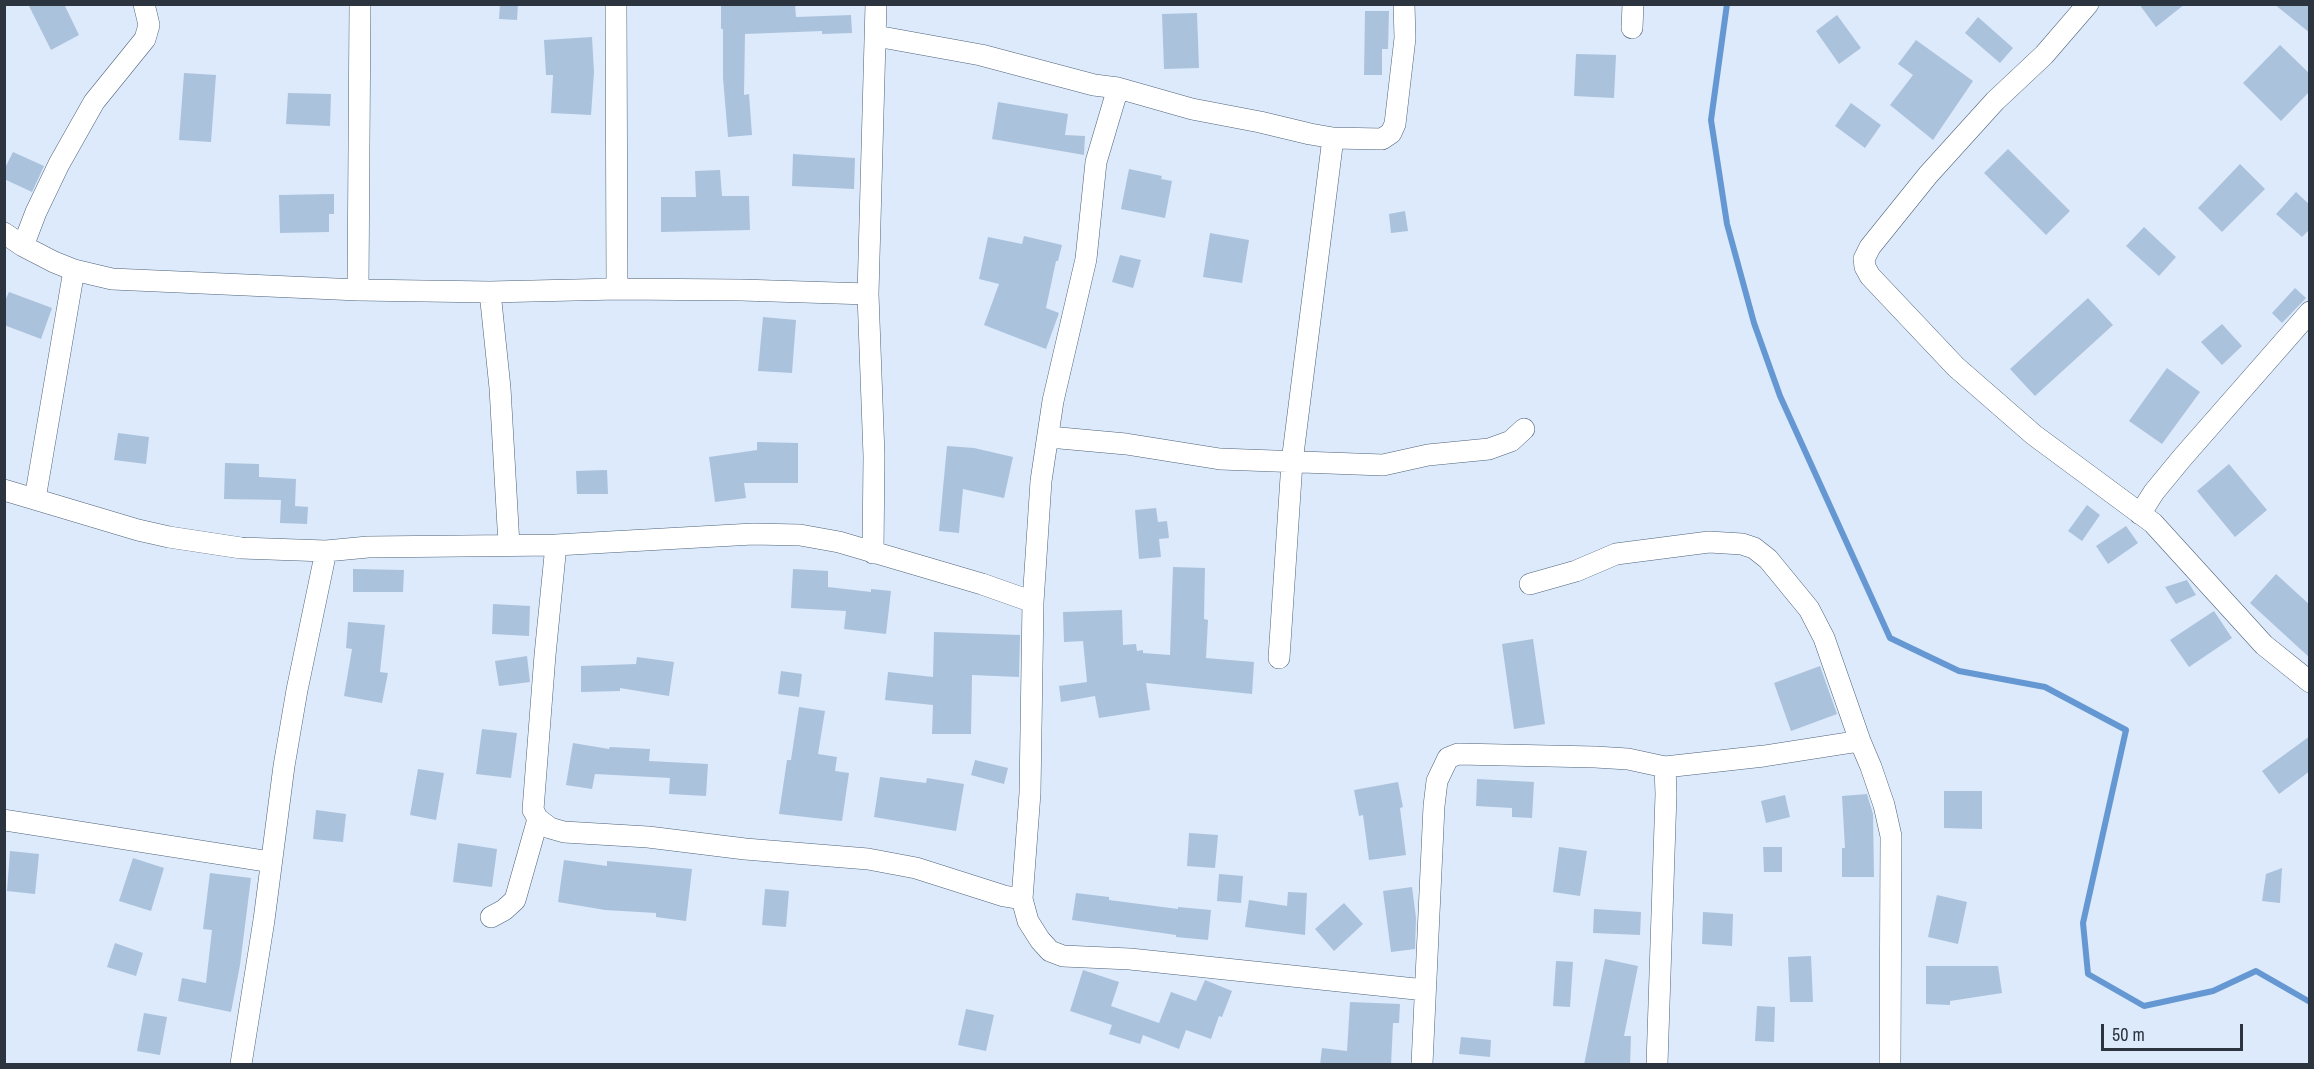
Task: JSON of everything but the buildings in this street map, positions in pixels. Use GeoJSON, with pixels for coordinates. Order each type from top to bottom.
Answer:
{"type":"FeatureCollection","features":[{"type":"Feature","properties":{"kind":"street"},"geometry":{"type":"LineString","coordinates":[[23,246],[36,212],[59,165],[94,102],[145,39],[149,25],[144,4]]}},
{"type":"Feature","properties":{"kind":"street"},"geometry":{"type":"LineString","coordinates":[[358,290],[360,4]]}},
{"type":"Feature","properties":{"kind":"street"},"geometry":{"type":"LineString","coordinates":[[616,4],[617,289]]}},
{"type":"Feature","properties":{"kind":"street"},"geometry":{"type":"LineString","coordinates":[[873,553],[874,467],[868,294],[876,4]]}},
{"type":"Feature","properties":{"kind":"street"},"geometry":{"type":"LineString","coordinates":[[876,36],[981,55],[1082,82],[1118,88],[1192,110],[1333,138],[1382,139],[1391,133],[1395,124],[1405,38],[1404,4]]}},
{"type":"Feature","properties":{"kind":"street"},"geometry":{"type":"LineString","coordinates":[[1632,27],[1633,4]]}},
{"type":"Feature","properties":{"kind":"street"},"geometry":{"type":"LineString","coordinates":[[2088,4],[2044,55],[1968,128],[1870,246],[1864,259],[1865,267],[1870,276],[1956,367],[2034,435],[2140,514],[2165,536],[2264,645],[2310,682]]}},
{"type":"Feature","properties":{"kind":"street"},"geometry":{"type":"LineString","coordinates":[[1118,88],[1096,162],[1086,259],[1053,401],[1041,481],[1033,602],[1030,793],[1023,899],[1028,921],[1050,951],[1063,956],[1130,959],[1425,990]]}},
{"type":"Feature","properties":{"kind":"street"},"geometry":{"type":"LineString","coordinates":[[1279,658],[1292,462],[1333,138]]}},
{"type":"Feature","properties":{"kind":"street"},"geometry":{"type":"LineString","coordinates":[[4,233],[23,246],[74,270],[112,279],[358,290],[490,292],[617,289],[868,294]]}},
{"type":"Feature","properties":{"kind":"street"},"geometry":{"type":"LineString","coordinates":[[35,499],[74,270]]}},
{"type":"Feature","properties":{"kind":"street"},"geometry":{"type":"LineString","coordinates":[[490,292],[500,388],[509,545]]}},
{"type":"Feature","properties":{"kind":"street"},"geometry":{"type":"LineString","coordinates":[[2140,514],[2154,492],[2182,458],[2310,312]]}},
{"type":"Feature","properties":{"kind":"street"},"geometry":{"type":"LineString","coordinates":[[1049,437],[1126,444],[1220,459],[1383,465],[1428,455],[1489,449],[1511,441],[1524,429]]}},
{"type":"Feature","properties":{"kind":"street"},"geometry":{"type":"LineString","coordinates":[[4,490],[138,530],[241,548],[326,551],[368,548],[556,545],[753,534],[800,535],[839,542],[982,584],[1033,602]]}},
{"type":"Feature","properties":{"kind":"street"},"geometry":{"type":"LineString","coordinates":[[1530,584],[1576,571],[1616,554],[1709,542],[1742,544],[1754,548],[1768,559],[1809,609],[1824,638],[1878,786],[1891,836],[1890,1065]]}},
{"type":"Feature","properties":{"kind":"street"},"geometry":{"type":"LineString","coordinates":[[556,545],[534,779],[533,810],[538,819],[550,828],[564,832],[648,837],[745,849],[868,858],[916,868],[1004,896],[1023,899]]}},
{"type":"Feature","properties":{"kind":"street"},"geometry":{"type":"LineString","coordinates":[[241,1065],[284,766],[297,690],[326,551]]}},
{"type":"Feature","properties":{"kind":"street"},"geometry":{"type":"LineString","coordinates":[[1422,1065],[1434,806],[1437,781],[1448,758],[1458,754],[1595,757],[1628,759],[1665,767],[1764,756],[1860,741]]}},
{"type":"Feature","properties":{"kind":"street"},"geometry":{"type":"LineString","coordinates":[[1657,1065],[1665,767]]}},
{"type":"Feature","properties":{"kind":"street"},"geometry":{"type":"LineString","coordinates":[[491,917],[515,900],[538,819]]}},
{"type":"Feature","properties":{"kind":"street"},"geometry":{"type":"LineString","coordinates":[[4,820],[272,862]]}},
{"type":"Feature","properties":{"kind":"waterway"},"geometry":{"type":"LineString","coordinates":[[1727,4],[1711,120],[1727,224],[1754,323],[1780,396],[1890,638],[1959,671],[2045,687],[2126,730],[2083,923],[2088,974],[2144,1006],[2213,991],[2256,971],[2310,1002]]}}]}
